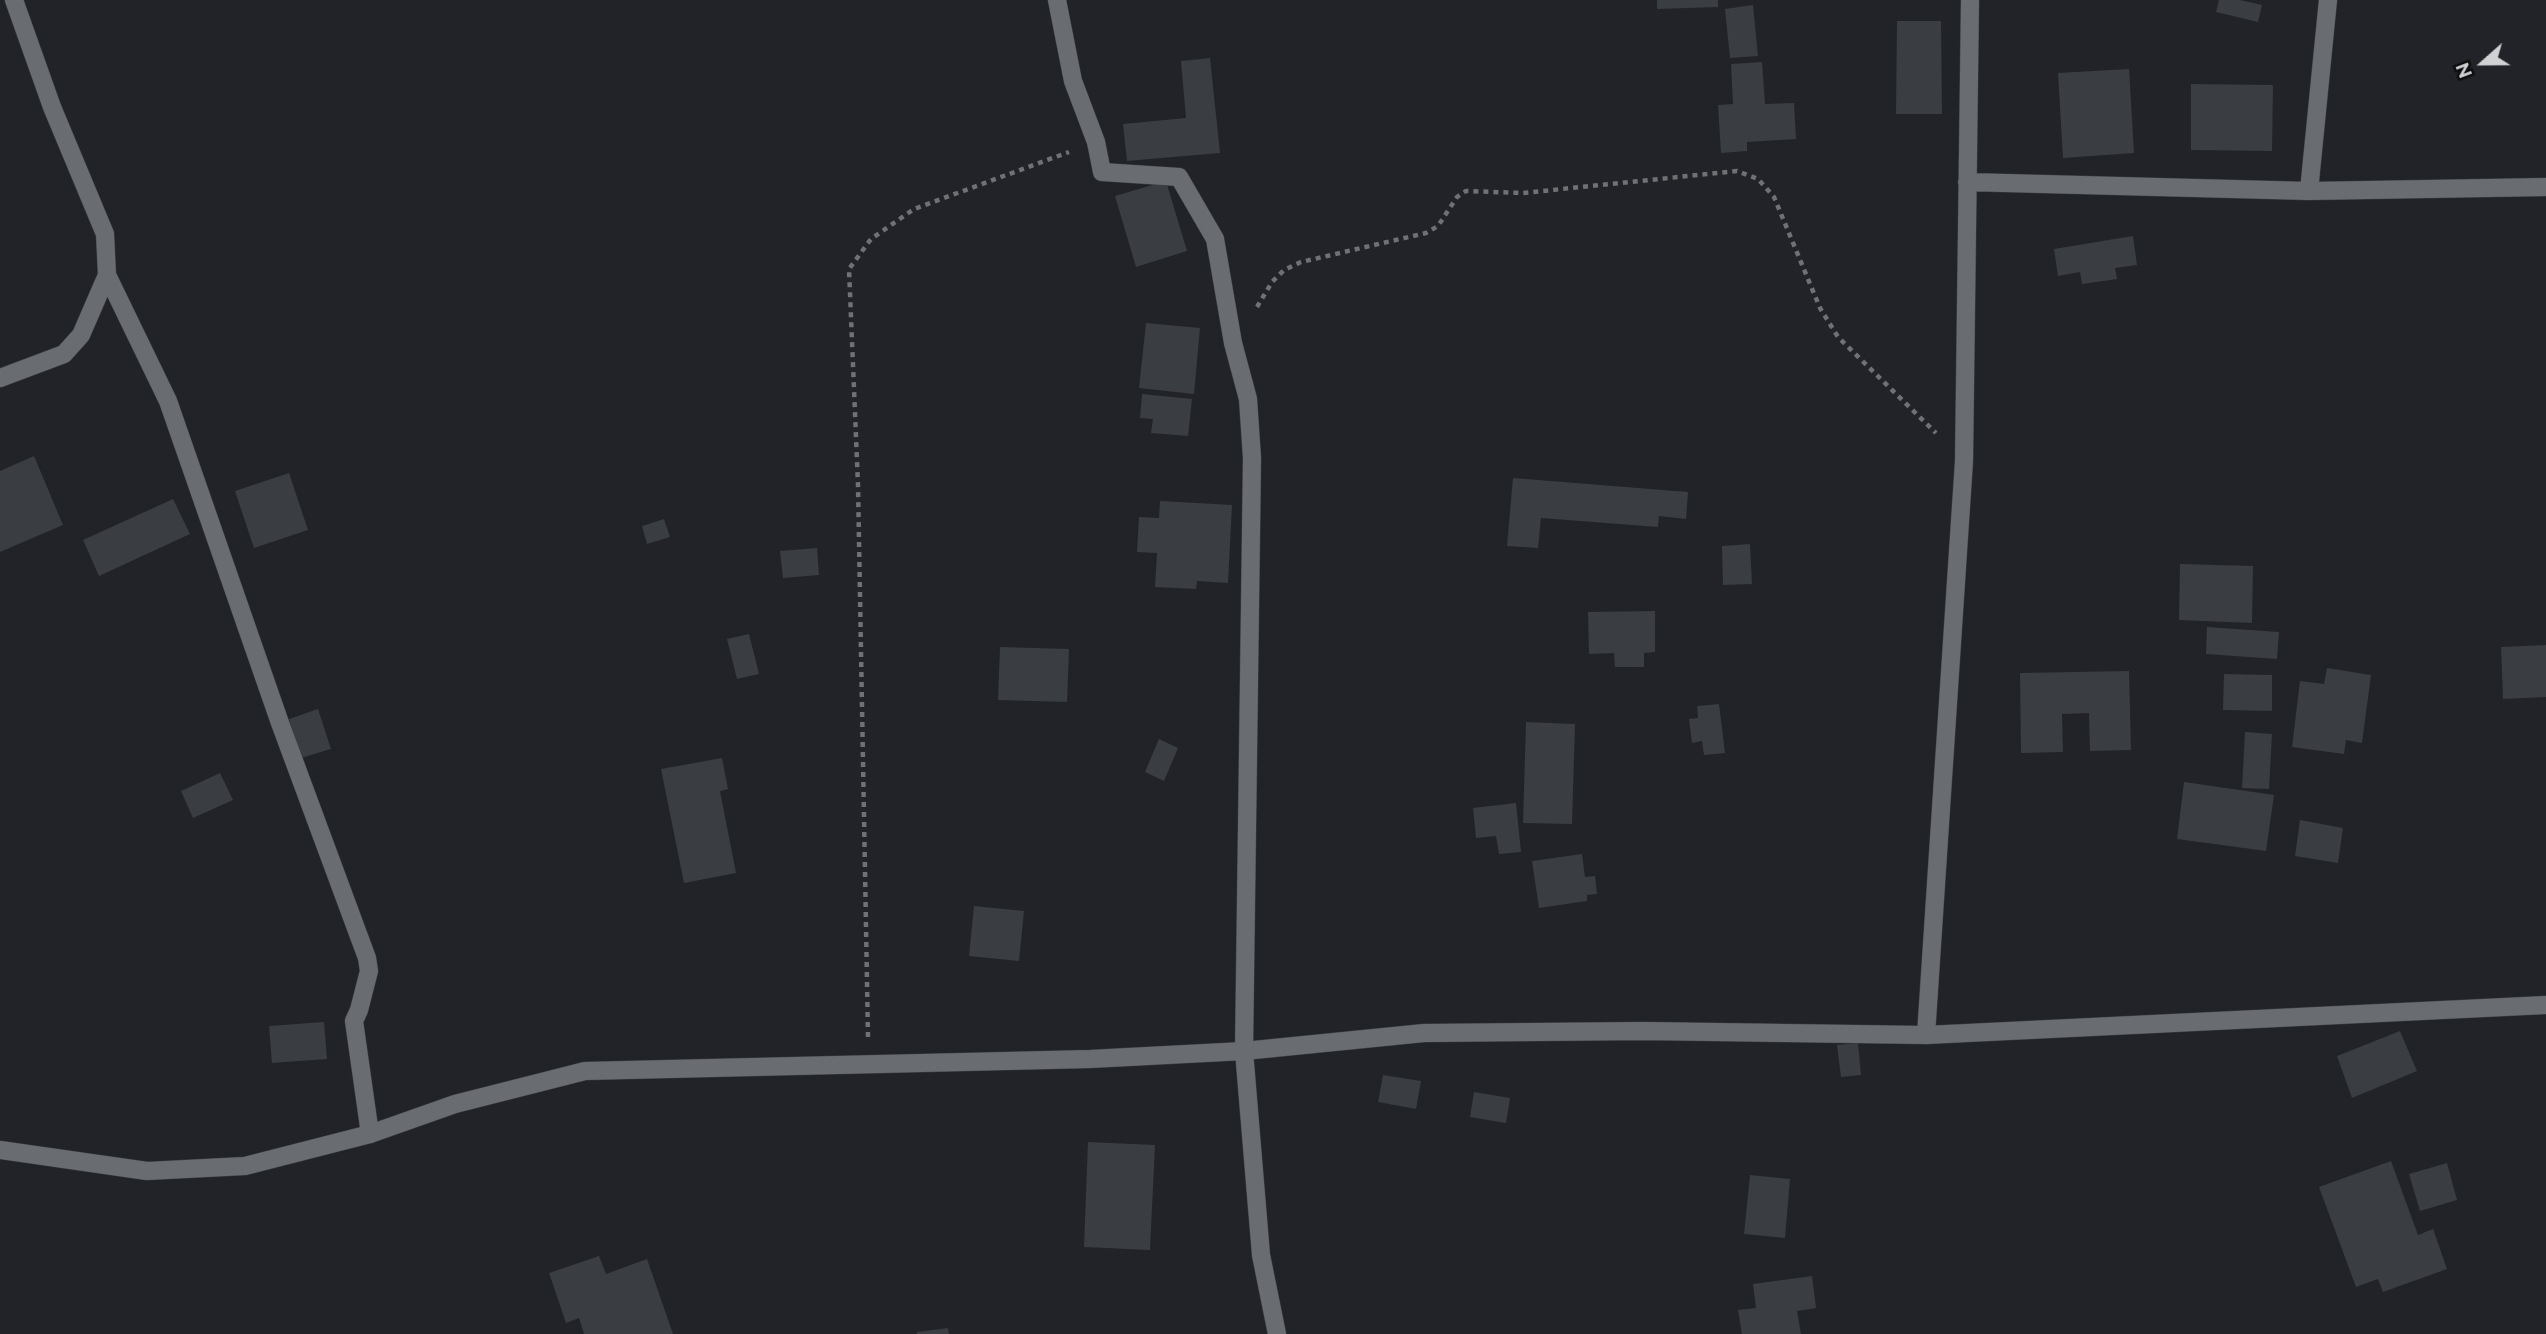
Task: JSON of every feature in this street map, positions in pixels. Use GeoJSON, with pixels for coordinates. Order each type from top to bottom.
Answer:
{"type":"FeatureCollection","features":[{"type":"Feature","properties":{"kind":"street"},"geometry":{"type":"LineString","coordinates":[[14,0],[52,107],[105,234],[107,275],[168,401],[280,723],[367,958],[369,971],[354,1021],[370,1135]]}},
{"type":"Feature","properties":{"kind":"street"},"geometry":{"type":"LineString","coordinates":[[1057,0],[1073,81],[1096,142],[1102,172],[1179,177],[1215,239],[1233,343],[1248,399],[1252,458],[1244,1051],[1261,1255],[1278,1334]]}},
{"type":"Feature","properties":{"kind":"street"},"geometry":{"type":"LineString","coordinates":[[1926,1035],[1964,461],[1970,0]]}},
{"type":"Feature","properties":{"kind":"street"},"geometry":{"type":"LineString","coordinates":[[2309,191],[2328,0]]}},
{"type":"Feature","properties":{"kind":"street"},"geometry":{"type":"LineString","coordinates":[[1967,183],[2309,191],[2546,187]]}},
{"type":"Feature","properties":{"kind":"street"},"geometry":{"type":"LineString","coordinates":[[0,378],[64,354],[81,335],[107,275]]}},
{"type":"Feature","properties":{"kind":"street"},"geometry":{"type":"LineString","coordinates":[[0,1150],[147,1171],[245,1166],[370,1135],[455,1104],[585,1072],[1090,1059],[1244,1051],[1424,1033],[1644,1031],[1926,1035],[2546,1005]]}},
{"type":"Feature","properties":{"kind":"path"},"geometry":{"type":"LineString","coordinates":[[869,1065],[858,485],[849,268],[871,239],[914,209],[1096,142]]}},
{"type":"Feature","properties":{"kind":"path"},"geometry":{"type":"LineString","coordinates":[[1233,343],[1272,282],[1284,270],[1301,262],[1426,233],[1438,226],[1457,197],[1466,191],[1523,193],[1737,172],[1758,179],[1774,197],[1820,308],[1838,337],[1964,461]]}},
{"type":"Feature","properties":{"kind":"building"},"geometry":{"type":"Polygon","coordinates":[[[1657,0],[1718,0],[1718,7],[1657,9],[1657,0]]]}},
{"type":"Feature","properties":{"kind":"building"},"geometry":{"type":"Polygon","coordinates":[[[2219,0],[2240,0],[2262,5],[2258,22],[2216,12],[2219,0]]]}},
{"type":"Feature","properties":{"kind":"building"},"geometry":{"type":"Polygon","coordinates":[[[1753,5],[1758,56],[1730,58],[1725,9],[1753,5]]]}},
{"type":"Feature","properties":{"kind":"building"},"geometry":{"type":"Polygon","coordinates":[[[1897,21],[1941,21],[1942,114],[1896,114],[1897,21]]]}},
{"type":"Feature","properties":{"kind":"building"},"geometry":{"type":"Polygon","coordinates":[[[1210,58],[1220,153],[1127,161],[1123,124],[1186,118],[1181,61],[1210,58]]]}},
{"type":"Feature","properties":{"kind":"building"},"geometry":{"type":"Polygon","coordinates":[[[1762,62],[1765,104],[1794,103],[1796,139],[1747,142],[1747,151],[1721,153],[1718,105],[1733,104],[1731,64],[1762,62]]]}},
{"type":"Feature","properties":{"kind":"building"},"geometry":{"type":"Polygon","coordinates":[[[2129,69],[2134,153],[2063,158],[2058,73],[2129,69]]]}},
{"type":"Feature","properties":{"kind":"building"},"geometry":{"type":"Polygon","coordinates":[[[2191,84],[2273,85],[2272,151],[2191,150],[2191,84]]]}},
{"type":"Feature","properties":{"kind":"building"},"geometry":{"type":"Polygon","coordinates":[[[1166,181],[1187,251],[1136,267],[1115,196],[1166,181]]]}},
{"type":"Feature","properties":{"kind":"building"},"geometry":{"type":"Polygon","coordinates":[[[2133,236],[2137,265],[2115,268],[2117,279],[2082,284],[2080,272],[2058,276],[2054,249],[2133,236]]]}},
{"type":"Feature","properties":{"kind":"building"},"geometry":{"type":"Polygon","coordinates":[[[1146,323],[1200,328],[1194,394],[1139,388],[1146,323]]]}},
{"type":"Feature","properties":{"kind":"building"},"geometry":{"type":"Polygon","coordinates":[[[1142,394],[1192,399],[1188,436],[1151,433],[1153,419],[1140,418],[1142,394]]]}},
{"type":"Feature","properties":{"kind":"building"},"geometry":{"type":"Polygon","coordinates":[[[34,456],[63,525],[0,552],[0,471],[34,456]]]}},
{"type":"Feature","properties":{"kind":"building"},"geometry":{"type":"Polygon","coordinates":[[[289,473],[308,530],[254,548],[235,491],[289,473]]]}},
{"type":"Feature","properties":{"kind":"building"},"geometry":{"type":"Polygon","coordinates":[[[1513,478],[1688,492],[1686,519],[1659,516],[1658,527],[1541,518],[1538,548],[1507,546],[1513,478]]]}},
{"type":"Feature","properties":{"kind":"building"},"geometry":{"type":"Polygon","coordinates":[[[173,499],[190,534],[99,576],[83,540],[173,499]]]}},
{"type":"Feature","properties":{"kind":"building"},"geometry":{"type":"Polygon","coordinates":[[[1160,501],[1232,505],[1228,583],[1197,581],[1196,589],[1155,587],[1157,553],[1137,552],[1139,517],[1159,518],[1160,501]]]}},
{"type":"Feature","properties":{"kind":"building"},"geometry":{"type":"Polygon","coordinates":[[[664,519],[670,537],[647,544],[642,526],[664,519]]]}},
{"type":"Feature","properties":{"kind":"building"},"geometry":{"type":"Polygon","coordinates":[[[1750,544],[1752,584],[1723,585],[1722,546],[1750,544]]]}},
{"type":"Feature","properties":{"kind":"building"},"geometry":{"type":"Polygon","coordinates":[[[817,548],[819,575],[783,578],[780,551],[817,548]]]}},
{"type":"Feature","properties":{"kind":"building"},"geometry":{"type":"Polygon","coordinates":[[[2180,564],[2253,566],[2252,623],[2179,620],[2180,564]]]}},
{"type":"Feature","properties":{"kind":"building"},"geometry":{"type":"Polygon","coordinates":[[[1655,611],[1655,652],[1644,653],[1644,667],[1615,667],[1614,653],[1589,654],[1588,612],[1655,611]]]}},
{"type":"Feature","properties":{"kind":"building"},"geometry":{"type":"Polygon","coordinates":[[[2207,627],[2279,632],[2277,659],[2206,654],[2207,627]]]}},
{"type":"Feature","properties":{"kind":"building"},"geometry":{"type":"Polygon","coordinates":[[[749,634],[759,674],[737,679],[727,639],[749,634]]]}},
{"type":"Feature","properties":{"kind":"building"},"geometry":{"type":"Polygon","coordinates":[[[2546,645],[2546,697],[2503,699],[2501,647],[2546,645]]]}},
{"type":"Feature","properties":{"kind":"building"},"geometry":{"type":"Polygon","coordinates":[[[1000,647],[1069,649],[1067,702],[998,700],[1000,647]]]}},
{"type":"Feature","properties":{"kind":"building"},"geometry":{"type":"Polygon","coordinates":[[[2327,668],[2371,675],[2362,743],[2346,740],[2344,754],[2292,747],[2300,681],[2324,684],[2327,668]]]}},
{"type":"Feature","properties":{"kind":"building"},"geometry":{"type":"Polygon","coordinates":[[[2129,671],[2131,750],[2090,751],[2089,713],[2062,714],[2063,752],[2021,753],[2020,673],[2129,671]]]}},
{"type":"Feature","properties":{"kind":"building"},"geometry":{"type":"Polygon","coordinates":[[[2224,674],[2272,675],[2272,711],[2223,710],[2224,674]]]}},
{"type":"Feature","properties":{"kind":"building"},"geometry":{"type":"Polygon","coordinates":[[[1719,704],[1725,753],[1704,755],[1702,741],[1692,743],[1689,719],[1698,718],[1697,706],[1719,704]]]}},
{"type":"Feature","properties":{"kind":"building"},"geometry":{"type":"Polygon","coordinates":[[[318,709],[331,749],[301,758],[289,719],[318,709]]]}},
{"type":"Feature","properties":{"kind":"building"},"geometry":{"type":"Polygon","coordinates":[[[1526,722],[1575,724],[1572,824],[1523,823],[1526,722]]]}},
{"type":"Feature","properties":{"kind":"building"},"geometry":{"type":"Polygon","coordinates":[[[2245,732],[2272,734],[2269,789],[2242,788],[2245,732]]]}},
{"type":"Feature","properties":{"kind":"building"},"geometry":{"type":"Polygon","coordinates":[[[1159,739],[1178,748],[1164,781],[1145,772],[1159,739]]]}},
{"type":"Feature","properties":{"kind":"building"},"geometry":{"type":"Polygon","coordinates":[[[722,758],[728,789],[720,791],[736,873],[684,883],[661,769],[722,758]]]}},
{"type":"Feature","properties":{"kind":"building"},"geometry":{"type":"Polygon","coordinates":[[[220,773],[233,800],[193,818],[181,791],[220,773]]]}},
{"type":"Feature","properties":{"kind":"building"},"geometry":{"type":"Polygon","coordinates":[[[2184,782],[2274,795],[2266,851],[2177,839],[2184,782]]]}},
{"type":"Feature","properties":{"kind":"building"},"geometry":{"type":"Polygon","coordinates":[[[1516,803],[1521,852],[1499,854],[1496,836],[1476,838],[1473,808],[1516,803]]]}},
{"type":"Feature","properties":{"kind":"building"},"geometry":{"type":"Polygon","coordinates":[[[2300,820],[2343,828],[2338,863],[2295,856],[2300,820]]]}},
{"type":"Feature","properties":{"kind":"building"},"geometry":{"type":"Polygon","coordinates":[[[1582,854],[1585,877],[1595,876],[1597,894],[1587,895],[1587,901],[1539,908],[1532,861],[1582,854]]]}},
{"type":"Feature","properties":{"kind":"building"},"geometry":{"type":"Polygon","coordinates":[[[974,906],[1024,911],[1019,961],[969,956],[974,906]]]}},
{"type":"Feature","properties":{"kind":"building"},"geometry":{"type":"Polygon","coordinates":[[[324,1022],[327,1059],[272,1063],[269,1026],[324,1022]]]}},
{"type":"Feature","properties":{"kind":"building"},"geometry":{"type":"Polygon","coordinates":[[[2400,1031],[2417,1071],[2352,1098],[2337,1056],[2400,1031]]]}},
{"type":"Feature","properties":{"kind":"building"},"geometry":{"type":"Polygon","coordinates":[[[1858,1043],[1861,1075],[1841,1077],[1837,1045],[1858,1043]]]}},
{"type":"Feature","properties":{"kind":"building"},"geometry":{"type":"Polygon","coordinates":[[[1383,1075],[1421,1081],[1416,1109],[1378,1102],[1383,1075]]]}},
{"type":"Feature","properties":{"kind":"building"},"geometry":{"type":"Polygon","coordinates":[[[1474,1092],[1510,1098],[1506,1123],[1470,1117],[1474,1092]]]}},
{"type":"Feature","properties":{"kind":"building"},"geometry":{"type":"Polygon","coordinates":[[[1088,1142],[1155,1145],[1150,1250],[1084,1247],[1088,1142]]]}},
{"type":"Feature","properties":{"kind":"building"},"geometry":{"type":"Polygon","coordinates":[[[2391,1161],[2418,1235],[2433,1229],[2447,1269],[2383,1292],[2378,1279],[2356,1287],[2319,1187],[2391,1161]]]}},
{"type":"Feature","properties":{"kind":"building"},"geometry":{"type":"Polygon","coordinates":[[[2447,1163],[2457,1200],[2420,1211],[2409,1174],[2447,1163]]]}},
{"type":"Feature","properties":{"kind":"building"},"geometry":{"type":"Polygon","coordinates":[[[1750,1175],[1790,1179],[1785,1238],[1744,1234],[1750,1175]]]}},
{"type":"Feature","properties":{"kind":"building"},"geometry":{"type":"Polygon","coordinates":[[[599,1256],[606,1274],[647,1259],[673,1334],[584,1334],[579,1318],[566,1323],[549,1273],[599,1256]]]}},
{"type":"Feature","properties":{"kind":"building"},"geometry":{"type":"Polygon","coordinates":[[[1812,1276],[1816,1308],[1797,1311],[1801,1334],[1742,1334],[1738,1310],[1756,1308],[1753,1284],[1812,1276]]]}},
{"type":"Feature","properties":{"kind":"building"},"geometry":{"type":"Polygon","coordinates":[[[948,1328],[949,1334],[917,1334],[917,1332],[948,1328]]]}}]}
